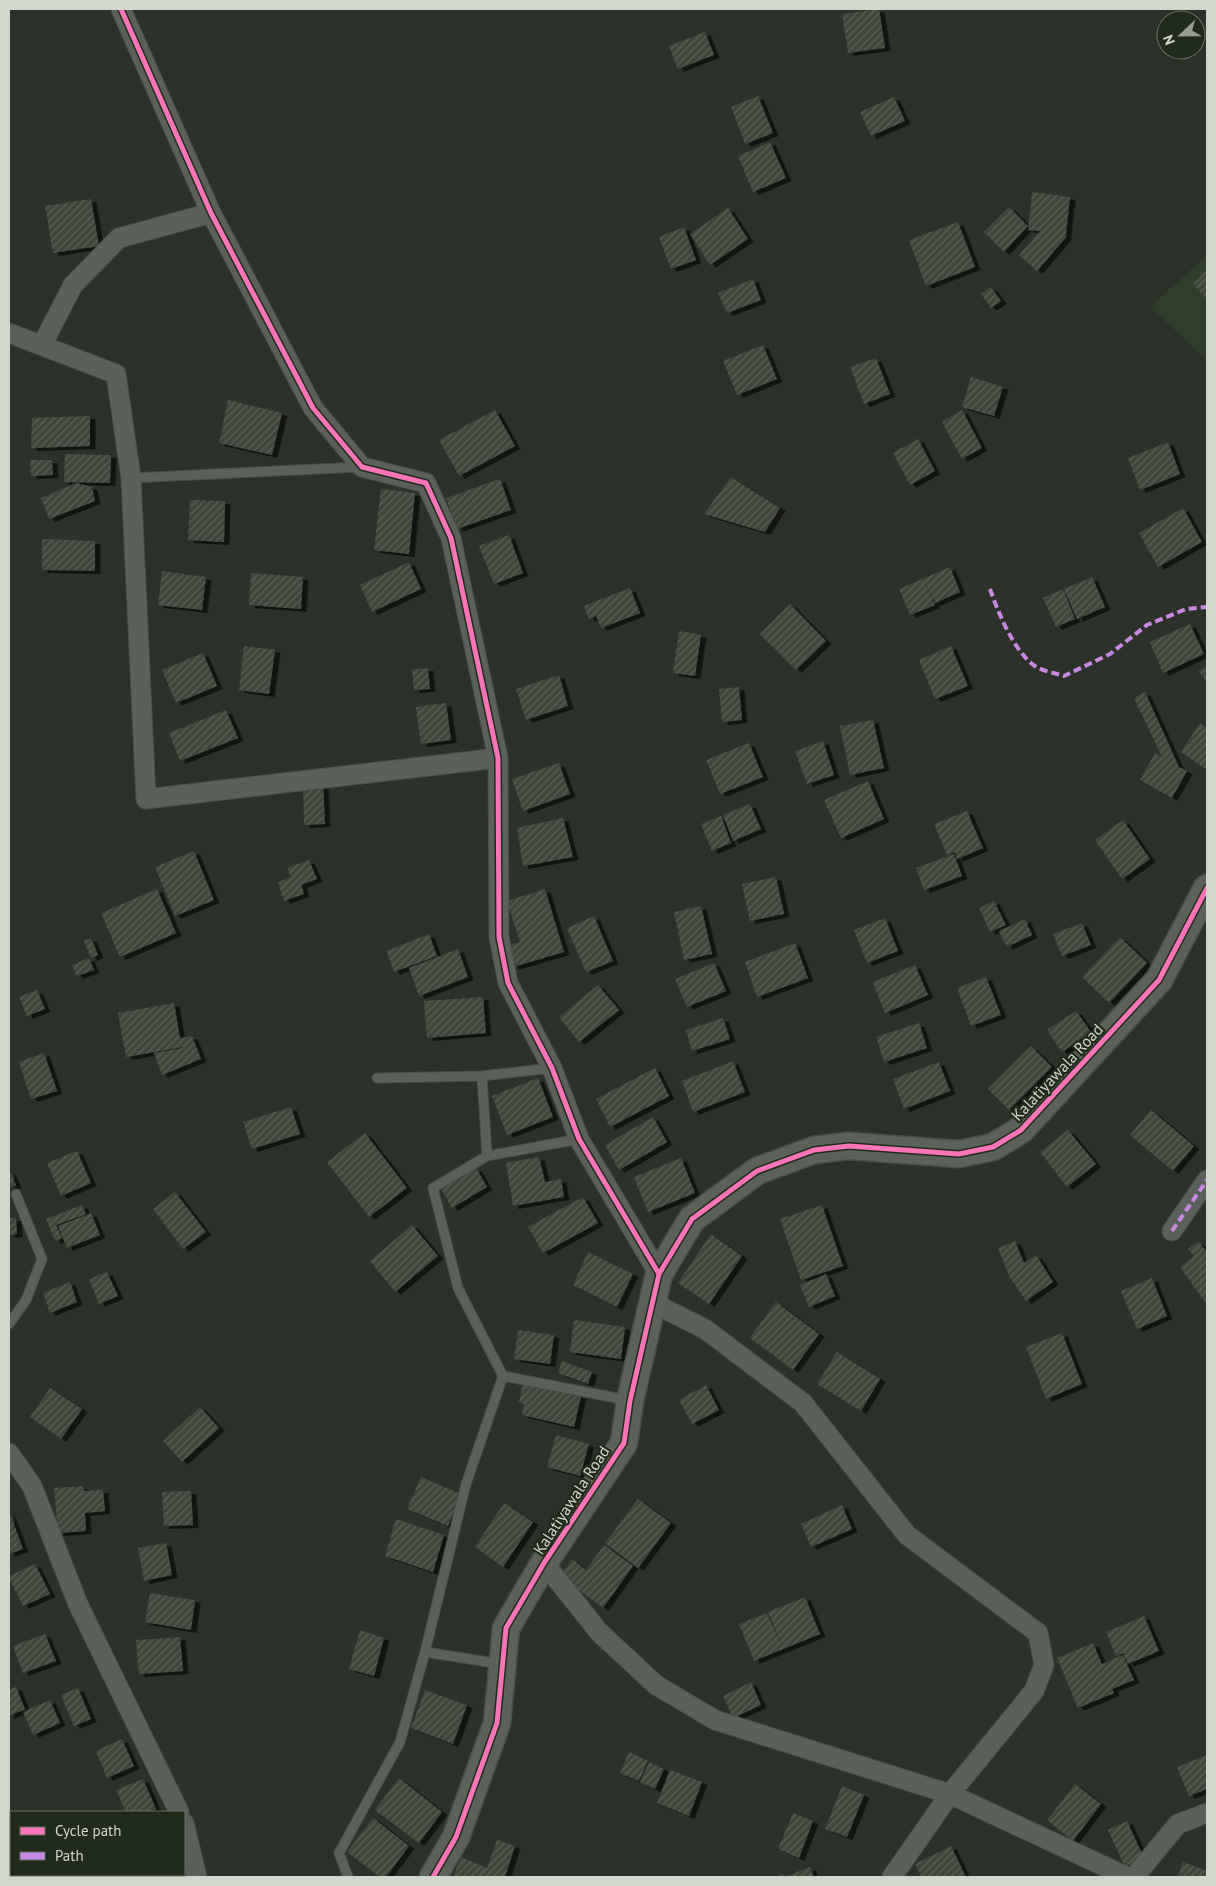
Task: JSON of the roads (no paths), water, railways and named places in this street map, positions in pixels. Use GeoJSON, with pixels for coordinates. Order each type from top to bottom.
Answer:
{"type":"FeatureCollection","features":[{"type":"Feature","properties":{"kind":"street"},"geometry":{"type":"LineString","coordinates":[[121,9],[211,213],[313,408],[362,467],[426,483],[451,538],[498,758],[498,938],[508,983],[552,1068],[579,1139],[659,1274]]}},
{"type":"Feature","properties":{"kind":"street"},"geometry":{"type":"LineString","coordinates":[[42,345],[73,285],[119,238],[211,213]]}},
{"type":"Feature","properties":{"kind":"street"},"geometry":{"type":"LineString","coordinates":[[9,332],[116,374],[132,478],[146,799],[498,758]]}},
{"type":"Feature","properties":{"kind":"street","name":"Kalatiyawala Road"},"geometry":{"type":"LineString","coordinates":[[433,1877],[456,1837],[497,1723],[506,1628],[544,1563],[624,1443],[630,1401],[651,1302],[659,1274],[692,1219],[757,1171],[814,1150],[849,1146],[959,1154],[993,1147],[1021,1130],[1159,980],[1207,888]]}},
{"type":"Feature","properties":{"kind":"street"},"geometry":{"type":"LineString","coordinates":[[1172,1231],[1207,1180]]}},
{"type":"Feature","properties":{"kind":"street"},"geometry":{"type":"LineString","coordinates":[[651,1302],[705,1329],[803,1403],[907,1535],[1038,1633],[1044,1665],[1034,1691],[950,1794],[892,1877]]}},
{"type":"Feature","properties":{"kind":"street"},"geometry":{"type":"LineString","coordinates":[[9,1453],[32,1486],[78,1604],[178,1811]]}},
{"type":"Feature","properties":{"kind":"street"},"geometry":{"type":"LineString","coordinates":[[544,1563],[599,1632],[656,1685],[715,1720],[950,1794],[1127,1877]]}},
{"type":"Feature","properties":{"kind":"street"},"geometry":{"type":"LineString","coordinates":[[1134,1877],[1178,1824],[1207,1813]]}},
{"type":"Feature","properties":{"kind":"street"},"geometry":{"type":"LineString","coordinates":[[185,1827],[197,1877]]}},
{"type":"Feature","properties":{"kind":"lane"},"geometry":{"type":"LineString","coordinates":[[132,478],[362,467]]}},
{"type":"Feature","properties":{"kind":"lane"},"geometry":{"type":"LineString","coordinates":[[377,1078],[482,1076],[552,1068]]}},
{"type":"Feature","properties":{"kind":"lane"},"geometry":{"type":"LineString","coordinates":[[482,1076],[487,1156]]}},
{"type":"Feature","properties":{"kind":"lane"},"geometry":{"type":"LineString","coordinates":[[348,1877],[339,1853],[400,1742],[425,1652],[466,1484],[503,1376],[458,1288],[432,1188],[487,1156],[579,1139]]}},
{"type":"Feature","properties":{"kind":"lane"},"geometry":{"type":"LineString","coordinates":[[9,1324],[26,1300],[42,1259],[16,1194]]}},
{"type":"Feature","properties":{"kind":"lane"},"geometry":{"type":"LineString","coordinates":[[503,1376],[630,1401]]}},
{"type":"Feature","properties":{"kind":"lane"},"geometry":{"type":"LineString","coordinates":[[425,1652],[504,1665]]}}]}
